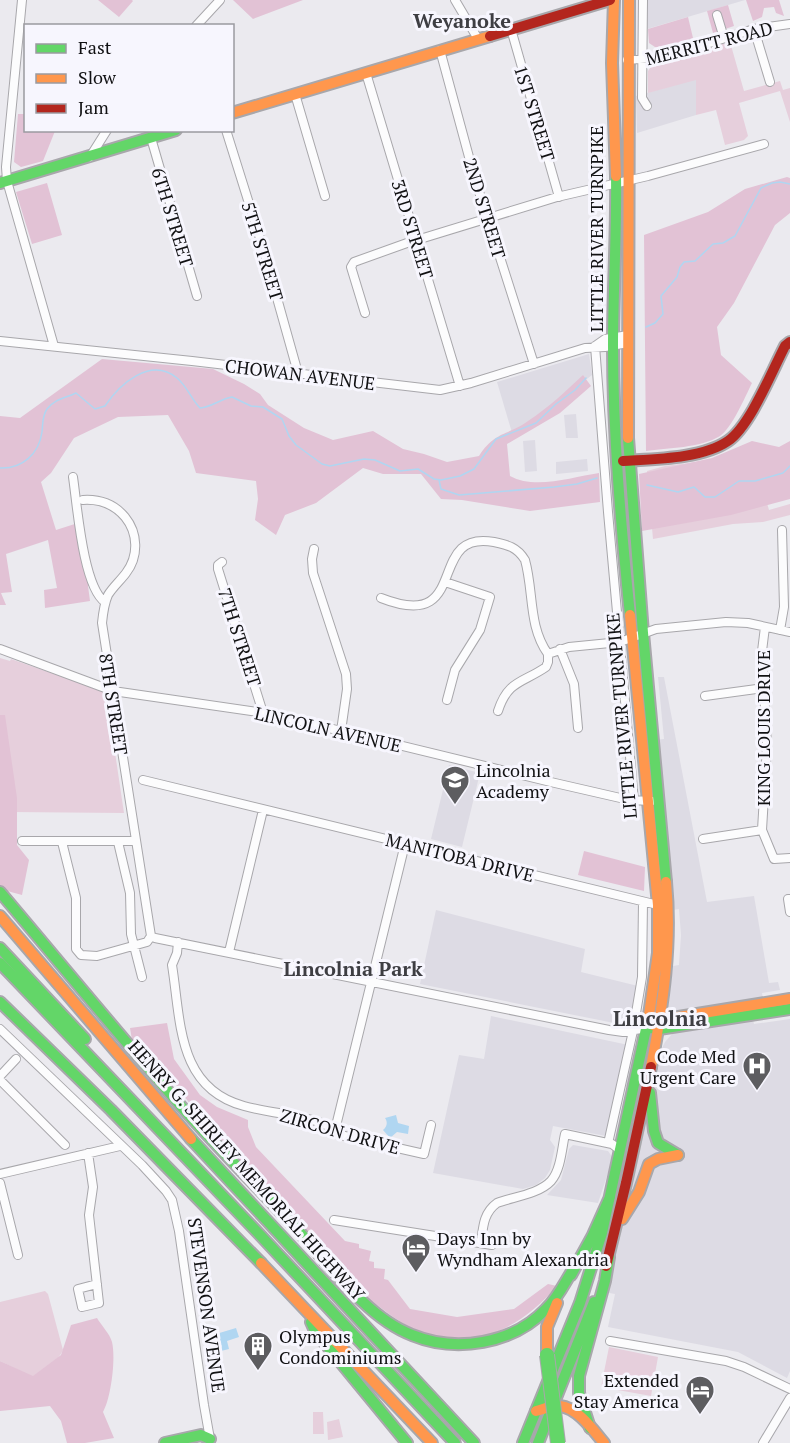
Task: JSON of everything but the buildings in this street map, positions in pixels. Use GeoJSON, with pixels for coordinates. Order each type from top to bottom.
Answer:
{"type":"FeatureCollection","features":[{"type":"Feature","properties":{"kind":"main road"},"geometry":{"type":"LineString","coordinates":[[234,112],[612,0]]}},
{"type":"Feature","properties":{"kind":"main road","name":"LITTLE RIVER TURNPIKE"},"geometry":{"type":"LineString","coordinates":[[538,1443],[609,1257],[615,1230],[622,1144],[649,1078],[650,1027],[656,972],[658,905],[632,638],[624,461],[613,341],[617,230],[612,0]]}},
{"type":"Feature","properties":{"kind":"main road","name":"LITTLE RIVER TURNPIKE"},"geometry":{"type":"LineString","coordinates":[[624,461],[634,60],[629,0]]}},
{"type":"Feature","properties":{"kind":"main road"},"geometry":{"type":"LineString","coordinates":[[4,182],[170,132]]}},
{"type":"Feature","properties":{"kind":"main road"},"geometry":{"type":"LineString","coordinates":[[624,461],[684,454],[708,449],[727,441],[743,424],[785,346],[790,342]]}},
{"type":"Feature","properties":{"kind":"main road","name":"LITTLE RIVER TURNPIKE"},"geometry":{"type":"LineString","coordinates":[[523,1443],[580,1303],[595,1259],[622,1144],[641,1047],[650,1027],[669,934],[668,900],[647,801]]}},
{"type":"Feature","properties":{"kind":"main road"},"geometry":{"type":"LineString","coordinates":[[0,892],[182,1106],[340,1276],[390,1323],[409,1334],[443,1343],[473,1344],[496,1339],[523,1327],[546,1309],[574,1269]]}},
{"type":"Feature","properties":{"kind":"main road","name":"HENRY G. SHIRLEY MEMORIAL HIGHWAY"},"geometry":{"type":"LineString","coordinates":[[0,916],[169,1115],[474,1443]]}},
{"type":"Feature","properties":{"kind":"main road"},"geometry":{"type":"LineString","coordinates":[[0,948],[46,995],[120,1079],[136,1105]]}},
{"type":"Feature","properties":{"kind":"main road"},"geometry":{"type":"LineString","coordinates":[[0,963],[455,1443]]}},
{"type":"Feature","properties":{"kind":"main road"},"geometry":{"type":"LineString","coordinates":[[650,1027],[790,999]]}},
{"type":"Feature","properties":{"kind":"main road"},"geometry":{"type":"LineString","coordinates":[[0,1002],[111,1108],[300,1302],[432,1443]]}},
{"type":"Feature","properties":{"kind":"main road"},"geometry":{"type":"LineString","coordinates":[[650,1027],[790,1009]]}},
{"type":"Feature","properties":{"kind":"main road"},"geometry":{"type":"LineString","coordinates":[[615,1230],[639,1192],[649,1164],[658,1159],[678,1155],[662,1147],[656,1139],[649,1078]]}},
{"type":"Feature","properties":{"kind":"main road"},"geometry":{"type":"LineString","coordinates":[[558,1443],[547,1355],[547,1327],[552,1312],[592,1237],[610,1197]]}},
{"type":"Feature","properties":{"kind":"main road"},"geometry":{"type":"LineString","coordinates":[[590,1428],[579,1394],[579,1376],[605,1281],[609,1257]]}},
{"type":"Feature","properties":{"kind":"main road"},"geometry":{"type":"LineString","coordinates":[[300,1302],[315,1331],[407,1443]]}},
{"type":"Feature","properties":{"kind":"main road"},"geometry":{"type":"LineString","coordinates":[[536,1411],[552,1406],[563,1406],[604,1443]]}},
{"type":"Feature","properties":{"kind":"main road"},"geometry":{"type":"LineString","coordinates":[[165,1443],[201,1435],[209,1442]]}},
{"type":"Feature","properties":{"kind":"street"},"geometry":{"type":"LineString","coordinates":[[22,0],[4,182],[54,346]]}},
{"type":"Feature","properties":{"kind":"street"},"geometry":{"type":"LineString","coordinates":[[198,24],[220,0]]}},
{"type":"Feature","properties":{"kind":"street"},"geometry":{"type":"LineString","coordinates":[[455,0],[478,39]]}},
{"type":"Feature","properties":{"kind":"street"},"geometry":{"type":"LineString","coordinates":[[643,0],[634,60],[642,98],[648,105]]}},
{"type":"Feature","properties":{"kind":"street"},"geometry":{"type":"LineString","coordinates":[[717,15],[724,38]]}},
{"type":"Feature","properties":{"kind":"street","name":"MERRITT ROAD"},"geometry":{"type":"LineString","coordinates":[[634,60],[665,57],[754,29],[790,24]]}},
{"type":"Feature","properties":{"kind":"street","name":"1ST STREET"},"geometry":{"type":"LineString","coordinates":[[511,29],[559,197]]}},
{"type":"Feature","properties":{"kind":"street"},"geometry":{"type":"LineString","coordinates":[[754,29],[770,82]]}},
{"type":"Feature","properties":{"kind":"street","name":"2ND STREET"},"geometry":{"type":"LineString","coordinates":[[440,50],[475,179],[534,364]]}},
{"type":"Feature","properties":{"kind":"street","name":"3RD STREET"},"geometry":{"type":"LineString","coordinates":[[366,73],[460,386]]}},
{"type":"Feature","properties":{"kind":"street"},"geometry":{"type":"LineString","coordinates":[[295,94],[325,196]]}},
{"type":"Feature","properties":{"kind":"street"},"geometry":{"type":"LineString","coordinates":[[90,157],[106,132]]}},
{"type":"Feature","properties":{"kind":"street","name":"5TH STREET"},"geometry":{"type":"LineString","coordinates":[[227,132],[263,248],[298,373]]}},
{"type":"Feature","properties":{"kind":"street","name":"6TH STREET"},"geometry":{"type":"LineString","coordinates":[[151,138],[197,296]]}},
{"type":"Feature","properties":{"kind":"street"},"geometry":{"type":"LineString","coordinates":[[365,313],[351,267],[354,262],[559,197],[764,144]]}},
{"type":"Feature","properties":{"kind":"street","name":"CHOWAN AVENUE"},"geometry":{"type":"LineString","coordinates":[[0,341],[432,389],[460,386],[595,346],[605,339],[613,341],[628,339]]}},
{"type":"Feature","properties":{"kind":"street"},"geometry":{"type":"LineString","coordinates":[[595,346],[632,638],[647,801]]}},
{"type":"Feature","properties":{"kind":"street"},"geometry":{"type":"LineString","coordinates":[[73,477],[89,575],[95,592],[105,602],[133,560],[135,537],[128,521],[116,508],[99,501],[83,500]]}},
{"type":"Feature","properties":{"kind":"street","name":"KING LOUIS DRIVE"},"geometry":{"type":"LineString","coordinates":[[780,630],[784,607],[782,530]]}},
{"type":"Feature","properties":{"kind":"street"},"geometry":{"type":"LineString","coordinates":[[381,598],[400,606],[423,604],[438,595],[456,554],[471,542],[484,540],[506,544],[519,550],[527,569],[535,630],[548,654],[546,667],[510,688],[502,698],[498,711]]}},
{"type":"Feature","properties":{"kind":"street"},"geometry":{"type":"LineString","coordinates":[[314,549],[313,573],[346,674],[347,689],[341,730]]}},
{"type":"Feature","properties":{"kind":"street","name":"7TH STREET"},"geometry":{"type":"LineString","coordinates":[[222,562],[218,565],[218,569],[263,713]]}},
{"type":"Feature","properties":{"kind":"street"},"geometry":{"type":"LineString","coordinates":[[445,582],[489,597],[480,630],[455,670],[447,699]]}},
{"type":"Feature","properties":{"kind":"street","name":"8TH STREET"},"geometry":{"type":"LineString","coordinates":[[105,602],[102,623],[151,936]]}},
{"type":"Feature","properties":{"kind":"street"},"geometry":{"type":"LineString","coordinates":[[548,654],[560,648],[632,638],[656,629],[734,622],[790,632]]}},
{"type":"Feature","properties":{"kind":"street","name":"KING LOUIS DRIVE"},"geometry":{"type":"LineString","coordinates":[[762,830],[767,746],[762,651],[765,627]]}},
{"type":"Feature","properties":{"kind":"street"},"geometry":{"type":"LineString","coordinates":[[560,648],[574,684],[578,728]]}},
{"type":"Feature","properties":{"kind":"street","name":"LINCOLN AVENUE"},"geometry":{"type":"LineString","coordinates":[[0,649],[113,691],[263,713],[647,801]]}},
{"type":"Feature","properties":{"kind":"street"},"geometry":{"type":"LineString","coordinates":[[705,696],[764,688]]}},
{"type":"Feature","properties":{"kind":"street","name":"MANITOBA DRIVE"},"geometry":{"type":"LineString","coordinates":[[143,780],[658,905]]}},
{"type":"Feature","properties":{"kind":"street"},"geometry":{"type":"LineString","coordinates":[[229,952],[263,810]]}},
{"type":"Feature","properties":{"kind":"street"},"geometry":{"type":"LineString","coordinates":[[703,839],[762,830],[774,859],[790,858]]}},
{"type":"Feature","properties":{"kind":"street"},"geometry":{"type":"LineString","coordinates":[[22,841],[135,841]]}},
{"type":"Feature","properties":{"kind":"street"},"geometry":{"type":"LineString","coordinates":[[62,842],[76,898],[76,949],[81,956],[97,956],[147,942],[151,936],[623,1032],[650,1027],[642,977],[643,902]]}},
{"type":"Feature","properties":{"kind":"street"},"geometry":{"type":"LineString","coordinates":[[118,842],[130,893],[133,945],[142,977]]}},
{"type":"Feature","properties":{"kind":"street"},"geometry":{"type":"LineString","coordinates":[[335,1130],[405,844]]}},
{"type":"Feature","properties":{"kind":"street"},"geometry":{"type":"LineString","coordinates":[[790,899],[788,899],[790,912]]}},
{"type":"Feature","properties":{"kind":"street","name":"ZIRCON DRIVE"},"geometry":{"type":"LineString","coordinates":[[178,942],[177,953],[172,965],[187,1055],[195,1074],[210,1089],[243,1106],[318,1121],[340,1134],[424,1154],[431,1125]]}},
{"type":"Feature","properties":{"kind":"street","name":"STEVENSON AVENUE"},"geometry":{"type":"LineString","coordinates":[[0,1029],[166,1191],[174,1208],[209,1442]]}},
{"type":"Feature","properties":{"kind":"street"},"geometry":{"type":"LineString","coordinates":[[16,1059],[0,1078],[65,1145]]}},
{"type":"Feature","properties":{"kind":"street"},"geometry":{"type":"LineString","coordinates":[[481,1243],[486,1216],[491,1207],[537,1190],[551,1181],[556,1171],[565,1134],[622,1144]]}},
{"type":"Feature","properties":{"kind":"street"},"geometry":{"type":"LineString","coordinates":[[586,1137],[594,1136],[622,1144]]}},
{"type":"Feature","properties":{"kind":"street"},"geometry":{"type":"LineString","coordinates":[[0,1166],[3,1173],[120,1146]]}},
{"type":"Feature","properties":{"kind":"street"},"geometry":{"type":"LineString","coordinates":[[88,1153],[93,1187],[88,1215],[97,1284]]}},
{"type":"Feature","properties":{"kind":"street"},"geometry":{"type":"LineString","coordinates":[[0,1183],[18,1255]]}},
{"type":"Feature","properties":{"kind":"street"},"geometry":{"type":"LineString","coordinates":[[334,1220],[492,1245]]}},
{"type":"Feature","properties":{"kind":"street"},"geometry":{"type":"LineString","coordinates":[[610,1341],[733,1363],[790,1389]]}},
{"type":"Feature","properties":{"kind":"street"},"geometry":{"type":"LineString","coordinates":[[763,1443],[790,1398]]}},
{"type":"Feature","properties":{"kind":"shaded area"},"geometry":{"type":"Polygon","coordinates":[[[98,0],[132,0],[133,1],[119,17],[98,0]]]}},
{"type":"Feature","properties":{"kind":"shaded area"},"geometry":{"type":"Polygon","coordinates":[[[233,0],[303,0],[253,19],[233,0]]]}},
{"type":"Feature","properties":{"kind":"shaded area"},"geometry":{"type":"Polygon","coordinates":[[[647,0],[745,0],[647,29],[647,0]]]}},
{"type":"Feature","properties":{"kind":"shaded area"},"geometry":{"type":"Polygon","coordinates":[[[746,0],[779,0],[784,16],[776,13],[774,7],[764,8],[762,17],[753,21],[746,0]]]}},
{"type":"Feature","properties":{"kind":"shaded area"},"geometry":{"type":"Polygon","coordinates":[[[728,5],[734,26],[713,33],[707,11],[728,5]]]}},
{"type":"Feature","properties":{"kind":"shaded area"},"geometry":{"type":"Polygon","coordinates":[[[688,17],[693,38],[658,49],[649,43],[648,29],[688,17]]]}},
{"type":"Feature","properties":{"kind":"shaded area"},"geometry":{"type":"Polygon","coordinates":[[[730,42],[744,91],[780,81],[783,90],[790,88],[790,122],[780,91],[739,103],[748,136],[744,140],[725,145],[716,110],[696,115],[696,80],[648,93],[648,71],[653,64],[730,42]]]}},
{"type":"Feature","properties":{"kind":"shaded area"},"geometry":{"type":"Polygon","coordinates":[[[696,79],[696,115],[637,133],[636,96],[696,79]]]}},
{"type":"Feature","properties":{"kind":"shaded area"},"geometry":{"type":"Polygon","coordinates":[[[18,114],[24,114],[24,132],[55,132],[43,161],[21,167],[14,162],[18,114]]]}},
{"type":"Feature","properties":{"kind":"shaded area"},"geometry":{"type":"Polygon","coordinates":[[[790,178],[790,213],[775,225],[734,303],[717,327],[721,355],[752,383],[742,404],[725,432],[712,440],[694,445],[646,451],[644,235],[708,212],[745,189],[790,178]]]}},
{"type":"Feature","properties":{"kind":"shaded area"},"geometry":{"type":"Polygon","coordinates":[[[47,183],[62,235],[32,244],[16,192],[47,183]]]}},
{"type":"Feature","properties":{"kind":"shaded area"},"geometry":{"type":"Polygon","coordinates":[[[589,354],[592,375],[513,436],[497,382],[589,354]]]}},
{"type":"Feature","properties":{"kind":"shaded area"},"geometry":{"type":"Polygon","coordinates":[[[102,359],[213,369],[260,394],[268,405],[304,428],[333,440],[373,431],[403,449],[447,462],[479,456],[490,442],[535,416],[583,375],[591,386],[560,413],[507,444],[510,476],[520,480],[542,482],[599,473],[600,502],[530,511],[462,500],[441,499],[421,474],[383,474],[363,468],[316,503],[285,515],[276,535],[255,520],[258,499],[256,481],[196,473],[189,451],[168,415],[118,417],[74,438],[51,473],[41,482],[56,530],[81,522],[92,585],[88,586],[90,601],[45,608],[44,590],[57,588],[48,540],[6,554],[12,592],[1,593],[6,605],[0,605],[0,416],[20,418],[102,359]]]}},
{"type":"Feature","properties":{"kind":"shaded area"},"geometry":{"type":"Polygon","coordinates":[[[576,414],[578,438],[566,438],[564,415],[576,414]]]}},
{"type":"Feature","properties":{"kind":"shaded area"},"geometry":{"type":"Polygon","coordinates":[[[535,440],[537,471],[525,472],[523,441],[535,440]]]}},
{"type":"Feature","properties":{"kind":"shaded area"},"geometry":{"type":"Polygon","coordinates":[[[752,441],[779,447],[790,441],[790,499],[731,515],[642,531],[639,474],[712,458],[752,441]]]}},
{"type":"Feature","properties":{"kind":"shaded area"},"geometry":{"type":"Polygon","coordinates":[[[753,455],[769,510],[790,504],[790,515],[763,522],[733,524],[653,539],[647,471],[665,466],[753,455]]]}},
{"type":"Feature","properties":{"kind":"shaded area"},"geometry":{"type":"Polygon","coordinates":[[[587,459],[588,471],[556,474],[556,462],[587,459]]]}},
{"type":"Feature","properties":{"kind":"shaded area"},"geometry":{"type":"Polygon","coordinates":[[[0,658],[10,661],[11,659],[106,692],[124,813],[11,812],[0,747],[0,658]]]}},
{"type":"Feature","properties":{"kind":"shaded area"},"geometry":{"type":"Polygon","coordinates":[[[658,677],[664,677],[707,902],[754,896],[769,983],[778,982],[780,990],[762,993],[763,999],[667,1015],[673,966],[679,965],[681,935],[679,909],[673,910],[654,740],[664,739],[658,677]]]}},
{"type":"Feature","properties":{"kind":"shaded area"},"geometry":{"type":"Polygon","coordinates":[[[0,715],[5,715],[17,798],[17,845],[29,860],[22,895],[0,889],[0,715]]]}},
{"type":"Feature","properties":{"kind":"shaded area","name":"Lincolnia Academy"},"geometry":{"type":"Polygon","coordinates":[[[449,765],[480,773],[462,847],[431,839],[449,765]]]}},
{"type":"Feature","properties":{"kind":"shaded area"},"geometry":{"type":"Polygon","coordinates":[[[584,851],[645,867],[644,891],[578,875],[584,851]]]}},
{"type":"Feature","properties":{"kind":"shaded area"},"geometry":{"type":"Polygon","coordinates":[[[436,910],[585,949],[581,972],[638,986],[632,1019],[627,1023],[619,1024],[420,984],[436,910]]]}},
{"type":"Feature","properties":{"kind":"shaded area"},"geometry":{"type":"Polygon","coordinates":[[[491,1016],[638,1047],[629,1087],[618,1085],[606,1136],[553,1126],[550,1140],[555,1147],[550,1170],[545,1178],[536,1185],[523,1189],[433,1173],[459,1055],[484,1059],[491,1016]]]}},
{"type":"Feature","properties":{"kind":"shaded area"},"geometry":{"type":"Polygon","coordinates":[[[790,1019],[790,1371],[787,1378],[738,1352],[608,1327],[615,1294],[604,1292],[660,1052],[665,1042],[672,1034],[682,1031],[753,1020],[754,1024],[790,1019]]]}},
{"type":"Feature","properties":{"kind":"shaded area"},"geometry":{"type":"Polygon","coordinates":[[[167,1023],[174,1059],[200,1095],[217,1107],[248,1120],[248,1127],[256,1147],[345,1241],[359,1244],[359,1248],[371,1251],[369,1261],[374,1262],[374,1268],[385,1269],[384,1279],[388,1280],[410,1309],[457,1317],[514,1309],[548,1284],[557,1286],[528,1314],[512,1325],[476,1338],[457,1340],[437,1338],[417,1331],[393,1317],[370,1300],[236,1166],[211,1124],[191,1105],[166,1073],[133,1046],[130,1028],[167,1023]]]}},
{"type":"Feature","properties":{"kind":"shaded area"},"geometry":{"type":"Polygon","coordinates":[[[573,1145],[608,1151],[613,1158],[598,1203],[547,1195],[561,1180],[569,1149],[573,1145]]]}},
{"type":"Feature","properties":{"kind":"shaded area"},"geometry":{"type":"Polygon","coordinates":[[[45,1291],[48,1294],[63,1350],[54,1362],[33,1377],[0,1361],[0,1302],[45,1291]]]}},
{"type":"Feature","properties":{"kind":"shaded area"},"geometry":{"type":"Polygon","coordinates":[[[97,1318],[109,1336],[113,1349],[110,1388],[103,1412],[114,1438],[85,1443],[67,1443],[61,1421],[50,1406],[0,1411],[0,1361],[33,1376],[61,1355],[71,1325],[97,1318]]]}},
{"type":"Feature","properties":{"kind":"shaded area"},"geometry":{"type":"Polygon","coordinates":[[[609,1347],[658,1357],[651,1396],[601,1387],[609,1347]]]}},
{"type":"Feature","properties":{"kind":"shaded area"},"geometry":{"type":"Polygon","coordinates":[[[313,1412],[323,1412],[324,1434],[313,1434],[313,1412]]]}},
{"type":"Feature","properties":{"kind":"shaded area"},"geometry":{"type":"Polygon","coordinates":[[[339,1419],[343,1437],[328,1440],[327,1422],[339,1419]]]}},
{"type":"Feature","properties":{"kind":"water"},"geometry":{"type":"Polygon","coordinates":[[[396,1115],[398,1123],[409,1126],[408,1134],[397,1132],[390,1138],[383,1130],[387,1124],[385,1118],[396,1115]]]}},
{"type":"Feature","properties":{"kind":"water"},"geometry":{"type":"Polygon","coordinates":[[[236,1328],[239,1337],[227,1341],[229,1349],[221,1351],[216,1334],[236,1328]]]}},
{"type":"Feature","properties":{"kind":"waterway"},"geometry":{"type":"LineString","coordinates":[[646,327],[655,323],[663,314],[661,296],[677,277],[684,262],[695,261],[713,244],[723,243],[735,236],[761,188],[772,183],[790,184]]}},
{"type":"Feature","properties":{"kind":"waterway"},"geometry":{"type":"LineString","coordinates":[[0,468],[22,463],[33,453],[40,440],[44,414],[53,403],[76,393],[95,409],[105,406],[127,382],[136,376],[156,370],[167,372],[177,378],[200,408],[232,397],[251,406],[263,407],[282,419],[289,436],[296,445],[322,464],[330,466],[364,459],[375,460],[400,471],[418,469],[434,479],[441,480],[460,476],[474,469],[496,439],[536,423],[586,378]]}},
{"type":"Feature","properties":{"kind":"waterway"},"geometry":{"type":"LineString","coordinates":[[647,485],[678,492],[694,487],[705,497],[715,497],[739,481],[755,481],[783,473],[790,466]]}},
{"type":"Feature","properties":{"kind":"waterway"},"geometry":{"type":"LineString","coordinates":[[439,480],[441,489],[459,495],[554,487],[597,478]]}},
{"type":"Feature","properties":{"kind":"traffic: fast"},"geometry":{"type":"LineString","coordinates":[[0,183],[169,132]]}},
{"type":"Feature","properties":{"kind":"traffic: fast"},"geometry":{"type":"LineString","coordinates":[[616,176],[614,413],[630,615]]}},
{"type":"Feature","properties":{"kind":"traffic: fast"},"geometry":{"type":"LineString","coordinates":[[628,438],[666,882]]}},
{"type":"Feature","properties":{"kind":"traffic: fast"},"geometry":{"type":"LineString","coordinates":[[0,892],[195,1121],[348,1287],[378,1315],[395,1327],[412,1335],[447,1343],[465,1344],[501,1337],[533,1321],[546,1309],[558,1295],[574,1268]]}},
{"type":"Feature","properties":{"kind":"traffic: fast"},"geometry":{"type":"LineString","coordinates":[[0,948],[85,1039]]}},
{"type":"Feature","properties":{"kind":"traffic: fast"},"geometry":{"type":"LineString","coordinates":[[0,963],[455,1443]]}},
{"type":"Feature","properties":{"kind":"traffic: fast"},"geometry":{"type":"LineString","coordinates":[[0,1002],[111,1110],[261,1263]]}},
{"type":"Feature","properties":{"kind":"traffic: fast"},"geometry":{"type":"LineString","coordinates":[[650,1028],[659,1029],[790,1009]]}},
{"type":"Feature","properties":{"kind":"traffic: fast"},"geometry":{"type":"LineString","coordinates":[[523,1443],[580,1303],[602,1233],[649,1015]]}},
{"type":"Feature","properties":{"kind":"traffic: fast"},"geometry":{"type":"LineString","coordinates":[[650,1093],[654,1131],[658,1143],[678,1155]]}},
{"type":"Feature","properties":{"kind":"traffic: fast"},"geometry":{"type":"LineString","coordinates":[[191,1139],[474,1443]]}},
{"type":"Feature","properties":{"kind":"traffic: fast"},"geometry":{"type":"LineString","coordinates":[[571,1275],[610,1197]]}},
{"type":"Feature","properties":{"kind":"traffic: fast"},"geometry":{"type":"LineString","coordinates":[[590,1428],[579,1393],[579,1376],[605,1281],[609,1257]]}},
{"type":"Feature","properties":{"kind":"traffic: fast"},"geometry":{"type":"LineString","coordinates":[[538,1443],[594,1302]]}},
{"type":"Feature","properties":{"kind":"traffic: fast"},"geometry":{"type":"LineString","coordinates":[[311,1322],[315,1331],[407,1443]]}},
{"type":"Feature","properties":{"kind":"traffic: fast"},"geometry":{"type":"LineString","coordinates":[[547,1355],[558,1443]]}},
{"type":"Feature","properties":{"kind":"traffic: fast"},"geometry":{"type":"LineString","coordinates":[[165,1443],[201,1435],[210,1439]]}},
{"type":"Feature","properties":{"kind":"traffic: slow"},"geometry":{"type":"LineString","coordinates":[[614,0],[612,63],[616,176]]}},
{"type":"Feature","properties":{"kind":"traffic: slow"},"geometry":{"type":"LineString","coordinates":[[628,438],[629,0]]}},
{"type":"Feature","properties":{"kind":"traffic: slow"},"geometry":{"type":"LineString","coordinates":[[234,112],[490,36]]}},
{"type":"Feature","properties":{"kind":"traffic: slow"},"geometry":{"type":"LineString","coordinates":[[630,615],[658,905],[658,953],[649,1015]]}},
{"type":"Feature","properties":{"kind":"traffic: slow"},"geometry":{"type":"LineString","coordinates":[[651,1067],[667,952],[666,882]]}},
{"type":"Feature","properties":{"kind":"traffic: slow"},"geometry":{"type":"LineString","coordinates":[[0,916],[191,1139]]}},
{"type":"Feature","properties":{"kind":"traffic: slow"},"geometry":{"type":"LineString","coordinates":[[653,1025],[660,1020],[790,999]]}},
{"type":"Feature","properties":{"kind":"traffic: slow"},"geometry":{"type":"LineString","coordinates":[[622,1219],[639,1192],[649,1164],[658,1159],[678,1155]]}},
{"type":"Feature","properties":{"kind":"traffic: slow"},"geometry":{"type":"LineString","coordinates":[[261,1263],[432,1443]]}},
{"type":"Feature","properties":{"kind":"traffic: slow"},"geometry":{"type":"LineString","coordinates":[[547,1355],[547,1327],[557,1303]]}},
{"type":"Feature","properties":{"kind":"traffic: slow"},"geometry":{"type":"LineString","coordinates":[[536,1411],[554,1406],[567,1408],[585,1420],[604,1443]]}},
{"type":"Feature","properties":{"kind":"traffic: jam"},"geometry":{"type":"LineString","coordinates":[[490,36],[610,0]]}},
{"type":"Feature","properties":{"kind":"traffic: jam"},"geometry":{"type":"LineString","coordinates":[[623,461],[691,455],[728,441],[736,434],[752,411],[785,346],[790,342]]}},
{"type":"Feature","properties":{"kind":"traffic: jam"},"geometry":{"type":"LineString","coordinates":[[606,1266],[651,1067]]}},
{"type":"Feature","properties":{"kind":"place","name":"Lincolnia Academy"},"geometry":{"type":"Point","coordinates":[455,806]}},
{"type":"Feature","properties":{"kind":"place","name":"Code Med Urgent Care"},"geometry":{"type":"Point","coordinates":[757,1092]}},
{"type":"Feature","properties":{"kind":"place","name":"Days Inn by Wyndham Alexandria"},"geometry":{"type":"Point","coordinates":[416,1274]}},
{"type":"Feature","properties":{"kind":"place","name":"Olympus Condominiums"},"geometry":{"type":"Point","coordinates":[258,1372]}},
{"type":"Feature","properties":{"kind":"place","name":"Extended Stay America"},"geometry":{"type":"Point","coordinates":[700,1416]}},
{"type":"Feature","properties":{"kind":"district","name":"Weyanoke"},"geometry":{"type":"Point","coordinates":[462,20]}},
{"type":"Feature","properties":{"kind":"district","name":"Lincolnia Park"},"geometry":{"type":"Point","coordinates":[353,968]}},
{"type":"Feature","properties":{"kind":"district","name":"Lincolnia"},"geometry":{"type":"Point","coordinates":[660,1018]}}]}
